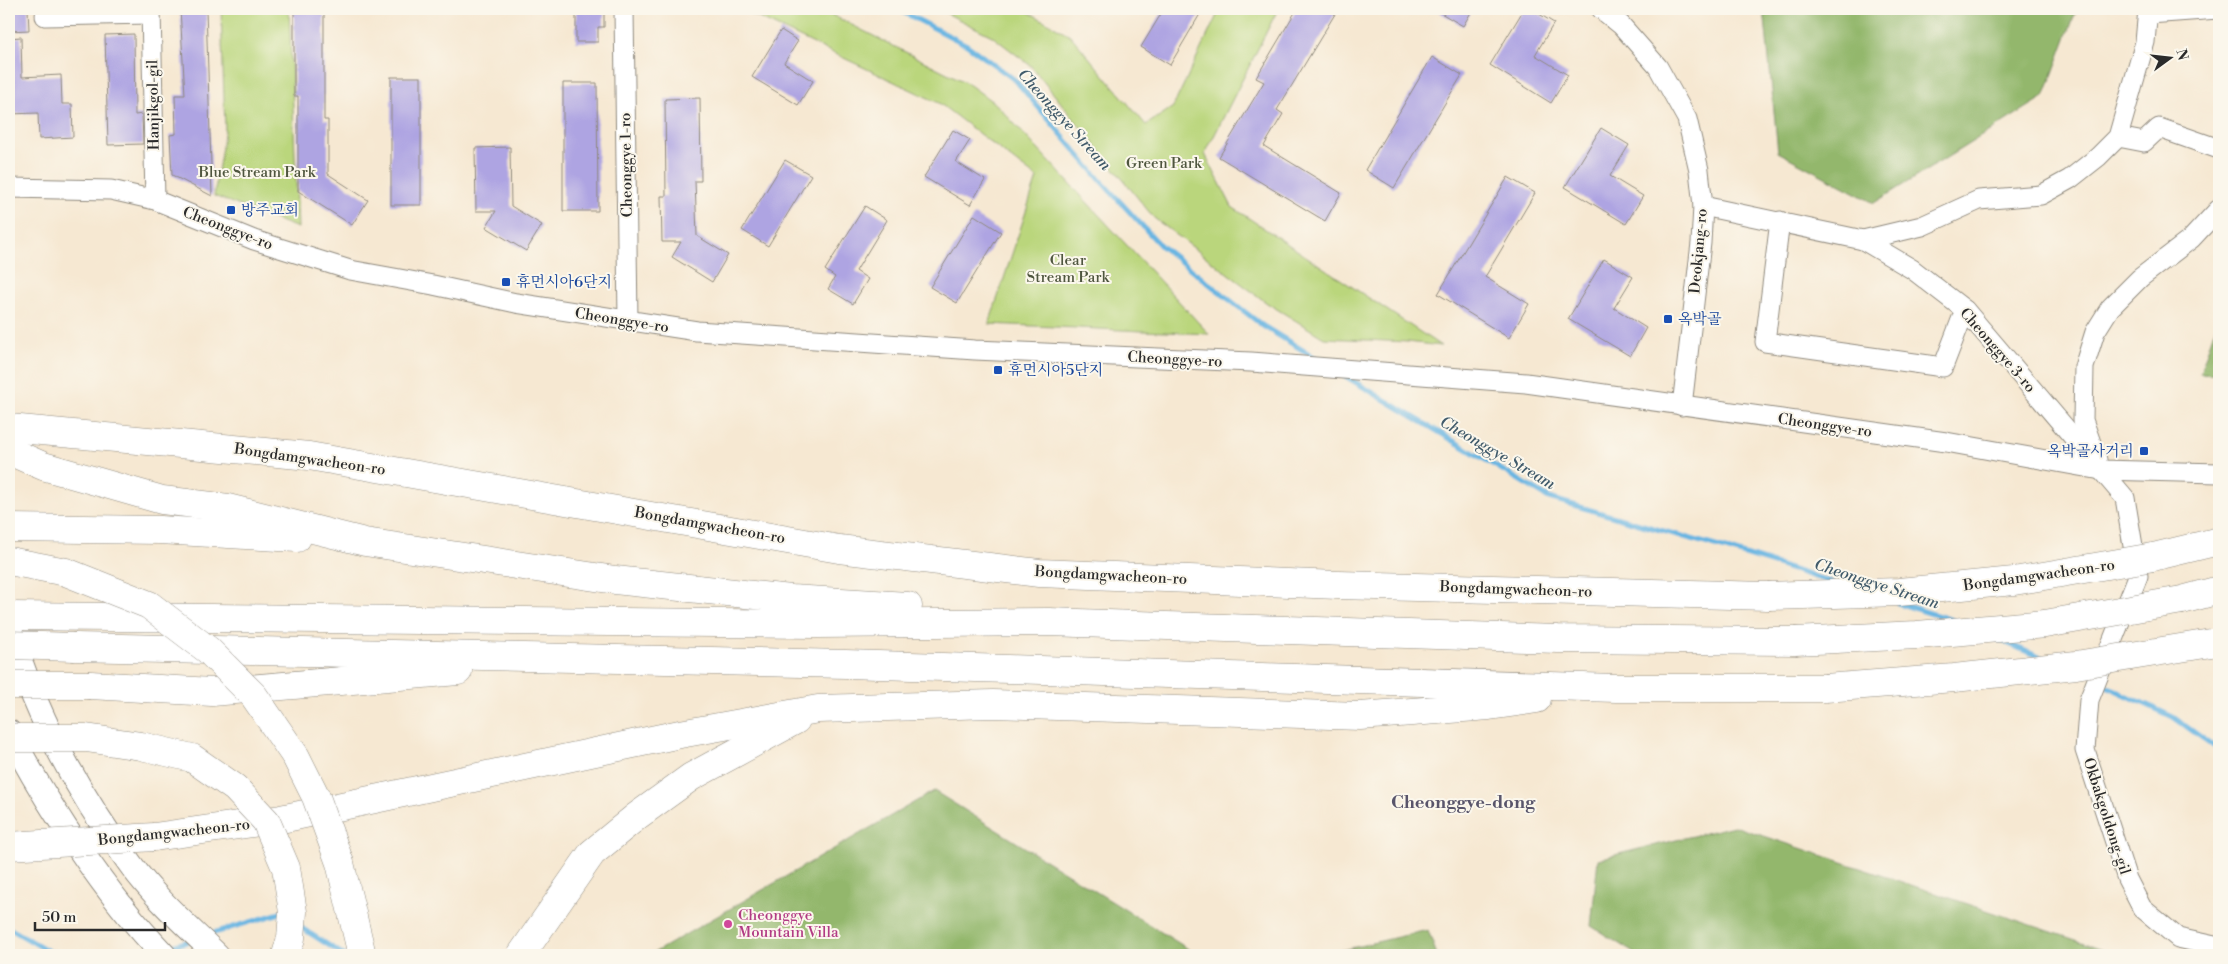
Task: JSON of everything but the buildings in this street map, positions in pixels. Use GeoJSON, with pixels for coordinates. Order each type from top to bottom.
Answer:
{"type":"FeatureCollection","features":[{"type":"Feature","properties":{"kind":"highway","name":"Bongdamgwacheon-ro"},"geometry":{"type":"LineString","coordinates":[[9,428],[309,456],[839,548],[1039,573],[1338,585],[1768,596],[1899,592],[2146,566],[2219,541]]}},
{"type":"Feature","properties":{"kind":"highway"},"geometry":{"type":"LineString","coordinates":[[9,451],[43,466],[162,500],[228,508],[365,542]]}},
{"type":"Feature","properties":{"kind":"highway"},"geometry":{"type":"LineString","coordinates":[[9,528],[160,530],[365,542],[615,580],[791,599],[987,611],[1049,622]]}},
{"type":"Feature","properties":{"kind":"highway"},"geometry":{"type":"LineString","coordinates":[[9,561],[66,572],[149,605],[208,650],[254,696],[296,757],[316,797],[340,863],[362,955]]}},
{"type":"Feature","properties":{"kind":"highway"},"geometry":{"type":"LineString","coordinates":[[9,616],[818,624],[1049,622],[1548,639],[1796,641],[1917,635],[2045,624],[2182,600],[2219,590]]}},
{"type":"Feature","properties":{"kind":"highway","name":"Bongdamgwacheon-ro"},"geometry":{"type":"LineString","coordinates":[[9,645],[597,660],[856,664],[1616,688],[1825,688],[1954,678],[2067,666],[2215,642]]}},
{"type":"Feature","properties":{"kind":"highway"},"geometry":{"type":"LineString","coordinates":[[9,685],[90,685],[212,692],[597,660]]}},
{"type":"Feature","properties":{"kind":"highway","name":"Bongdamgwacheon-ro"},"geometry":{"type":"LineString","coordinates":[[9,846],[154,837],[281,819],[680,734],[818,708],[993,704],[1360,716],[1489,706],[1616,688]]}},
{"type":"Feature","properties":{"kind":"highway"},"geometry":{"type":"LineString","coordinates":[[521,955],[592,853],[637,816],[691,777],[818,708]]}},
{"type":"Feature","properties":{"kind":"highway"},"geometry":{"type":"LineString","coordinates":[[9,738],[86,738],[140,746],[192,758],[235,788],[266,821],[286,868],[293,912],[291,938],[286,955]]}},
{"type":"Feature","properties":{"kind":"main road"},"geometry":{"type":"LineString","coordinates":[[9,625],[21,668],[73,778],[132,866],[177,916],[217,955]]}},
{"type":"Feature","properties":{"kind":"main road"},"geometry":{"type":"LineString","coordinates":[[9,732],[31,774],[88,858],[141,932],[164,955]]}},
{"type":"Feature","properties":{"kind":"street"},"geometry":{"type":"LineString","coordinates":[[46,9],[46,16],[151,11]]}},
{"type":"Feature","properties":{"kind":"street","name":"Cheonggye 1-ro"},"geometry":{"type":"LineString","coordinates":[[624,9],[628,321]]}},
{"type":"Feature","properties":{"kind":"street","name":"Deokjang-ro"},"geometry":{"type":"LineString","coordinates":[[1601,9],[1621,25],[1658,67],[1687,119],[1699,170],[1703,206],[1682,406]]}},
{"type":"Feature","properties":{"kind":"street"},"geometry":{"type":"LineString","coordinates":[[1863,240],[1922,226],[1979,200],[2041,195],[2070,179],[2098,157],[2118,137],[2145,42],[2149,12],[2218,9]]}},
{"type":"Feature","properties":{"kind":"street","name":"Hanjikgol-gil"},"geometry":{"type":"LineString","coordinates":[[151,11],[155,200]]}},
{"type":"Feature","properties":{"kind":"street"},"geometry":{"type":"LineString","coordinates":[[2118,137],[2144,142],[2160,128],[2219,149]]}},
{"type":"Feature","properties":{"kind":"street","name":"Cheonggye-ro"},"geometry":{"type":"LineString","coordinates":[[9,188],[111,190],[155,200],[254,240],[350,270],[434,285],[516,303],[697,331],[975,350],[1251,362],[1526,383],[1946,442],[2101,470],[2219,473]]}},
{"type":"Feature","properties":{"kind":"street","name":"Cheonggye 3-ro"},"geometry":{"type":"LineString","coordinates":[[1703,206],[1863,240],[1912,269],[1965,310],[2101,470]]}},
{"type":"Feature","properties":{"kind":"street"},"geometry":{"type":"LineString","coordinates":[[2146,566],[2125,498],[2101,470],[2083,420],[2084,367],[2095,332],[2110,308],[2128,290],[2191,239],[2219,209]]}},
{"type":"Feature","properties":{"kind":"street"},"geometry":{"type":"LineString","coordinates":[[1780,221],[1765,342],[1943,367],[1965,310]]}},
{"type":"Feature","properties":{"kind":"street","name":"Okbakgoldong-gil"},"geometry":{"type":"LineString","coordinates":[[2146,566],[2089,700],[2085,750],[2127,879],[2142,908],[2178,938],[2219,947]]}},
{"type":"Feature","properties":{"kind":"green space","name":"Blue Stream Park"},"geometry":{"type":"Polygon","coordinates":[[[221,9],[289,9],[298,228],[214,196],[225,128],[221,9]]]}},
{"type":"Feature","properties":{"kind":"green space","name":"Clear Stream Park"},"geometry":{"type":"Polygon","coordinates":[[[740,9],[820,9],[967,83],[997,105],[1209,334],[989,324],[1037,178],[939,103],[740,9]]]}},
{"type":"Feature","properties":{"kind":"green space","name":"Green Park"},"geometry":{"type":"Polygon","coordinates":[[[938,9],[1023,9],[1070,35],[1146,125],[1173,107],[1220,9],[1278,9],[1205,154],[1232,207],[1441,346],[1408,342],[1324,338],[1267,303],[1154,218],[1031,66],[992,36],[938,9]]]}},
{"type":"Feature","properties":{"kind":"green space"},"geometry":{"type":"Polygon","coordinates":[[[1764,9],[2077,9],[2044,97],[1874,203],[1778,152],[1764,9]]]}},
{"type":"Feature","properties":{"kind":"green space"},"geometry":{"type":"Polygon","coordinates":[[[2219,316],[2219,374],[2200,373],[2219,316]]]}},
{"type":"Feature","properties":{"kind":"green space"},"geometry":{"type":"Polygon","coordinates":[[[934,791],[1198,955],[650,955],[934,791]]]}},
{"type":"Feature","properties":{"kind":"green space"},"geometry":{"type":"Polygon","coordinates":[[[1734,826],[2121,955],[1637,955],[1591,926],[1598,859],[1734,826]]]}},
{"type":"Feature","properties":{"kind":"green space"},"geometry":{"type":"Polygon","coordinates":[[[1428,930],[1437,955],[1321,955],[1428,930]]]}},
{"type":"Feature","properties":{"kind":"waterway","name":"Cheonggye Stream"},"geometry":{"type":"LineString","coordinates":[[897,9],[967,45],[1015,80],[1101,181],[1161,246],[1263,326],[1319,360]]}},
{"type":"Feature","properties":{"kind":"waterway","name":"Cheonggye Stream"},"geometry":{"type":"LineString","coordinates":[[1345,376],[1549,498],[1726,549],[1831,582]]}},
{"type":"Feature","properties":{"kind":"waterway","name":"Cheonggye Stream"},"geometry":{"type":"LineString","coordinates":[[1898,603],[1952,620]]}},
{"type":"Feature","properties":{"kind":"waterway","name":"Cheonggye Stream"},"geometry":{"type":"LineString","coordinates":[[1997,639],[2042,658]]}},
{"type":"Feature","properties":{"kind":"waterway","name":"Cheonggye Stream"},"geometry":{"type":"LineString","coordinates":[[2100,683],[2173,717],[2219,750]]}},
{"type":"Feature","properties":{"kind":"waterway"},"geometry":{"type":"LineString","coordinates":[[207,935],[280,913],[285,916]]}},
{"type":"Feature","properties":{"kind":"waterway"},"geometry":{"type":"LineString","coordinates":[[300,927],[344,955]]}},
{"type":"Feature","properties":{"kind":"waterway"},"geometry":{"type":"LineString","coordinates":[[9,928],[50,952],[72,955]]}},
{"type":"Feature","properties":{"kind":"waterway"},"geometry":{"type":"LineString","coordinates":[[167,948],[192,940]]}},
{"type":"Feature","properties":{"kind":"waterway"},"geometry":{"type":"LineString","coordinates":[[141,955],[151,952]]}},
{"type":"Feature","properties":{"kind":"place","name":"방주교회"},"geometry":{"type":"Point","coordinates":[231,210]}},
{"type":"Feature","properties":{"kind":"place","name":"휴먼시아6단지"},"geometry":{"type":"Point","coordinates":[506,282]}},
{"type":"Feature","properties":{"kind":"place","name":"옥박골"},"geometry":{"type":"Point","coordinates":[1668,319]}},
{"type":"Feature","properties":{"kind":"place","name":"휴먼시아5단지"},"geometry":{"type":"Point","coordinates":[998,370]}},
{"type":"Feature","properties":{"kind":"place","name":"옥박골사거리"},"geometry":{"type":"Point","coordinates":[2144,451]}},
{"type":"Feature","properties":{"kind":"place","name":"Cheonggye Mountain Villa"},"geometry":{"type":"Point","coordinates":[728,924]}},
{"type":"Feature","properties":{"kind":"district","name":"Cheonggye-dong"},"geometry":{"type":"Point","coordinates":[1463,802]}}]}
